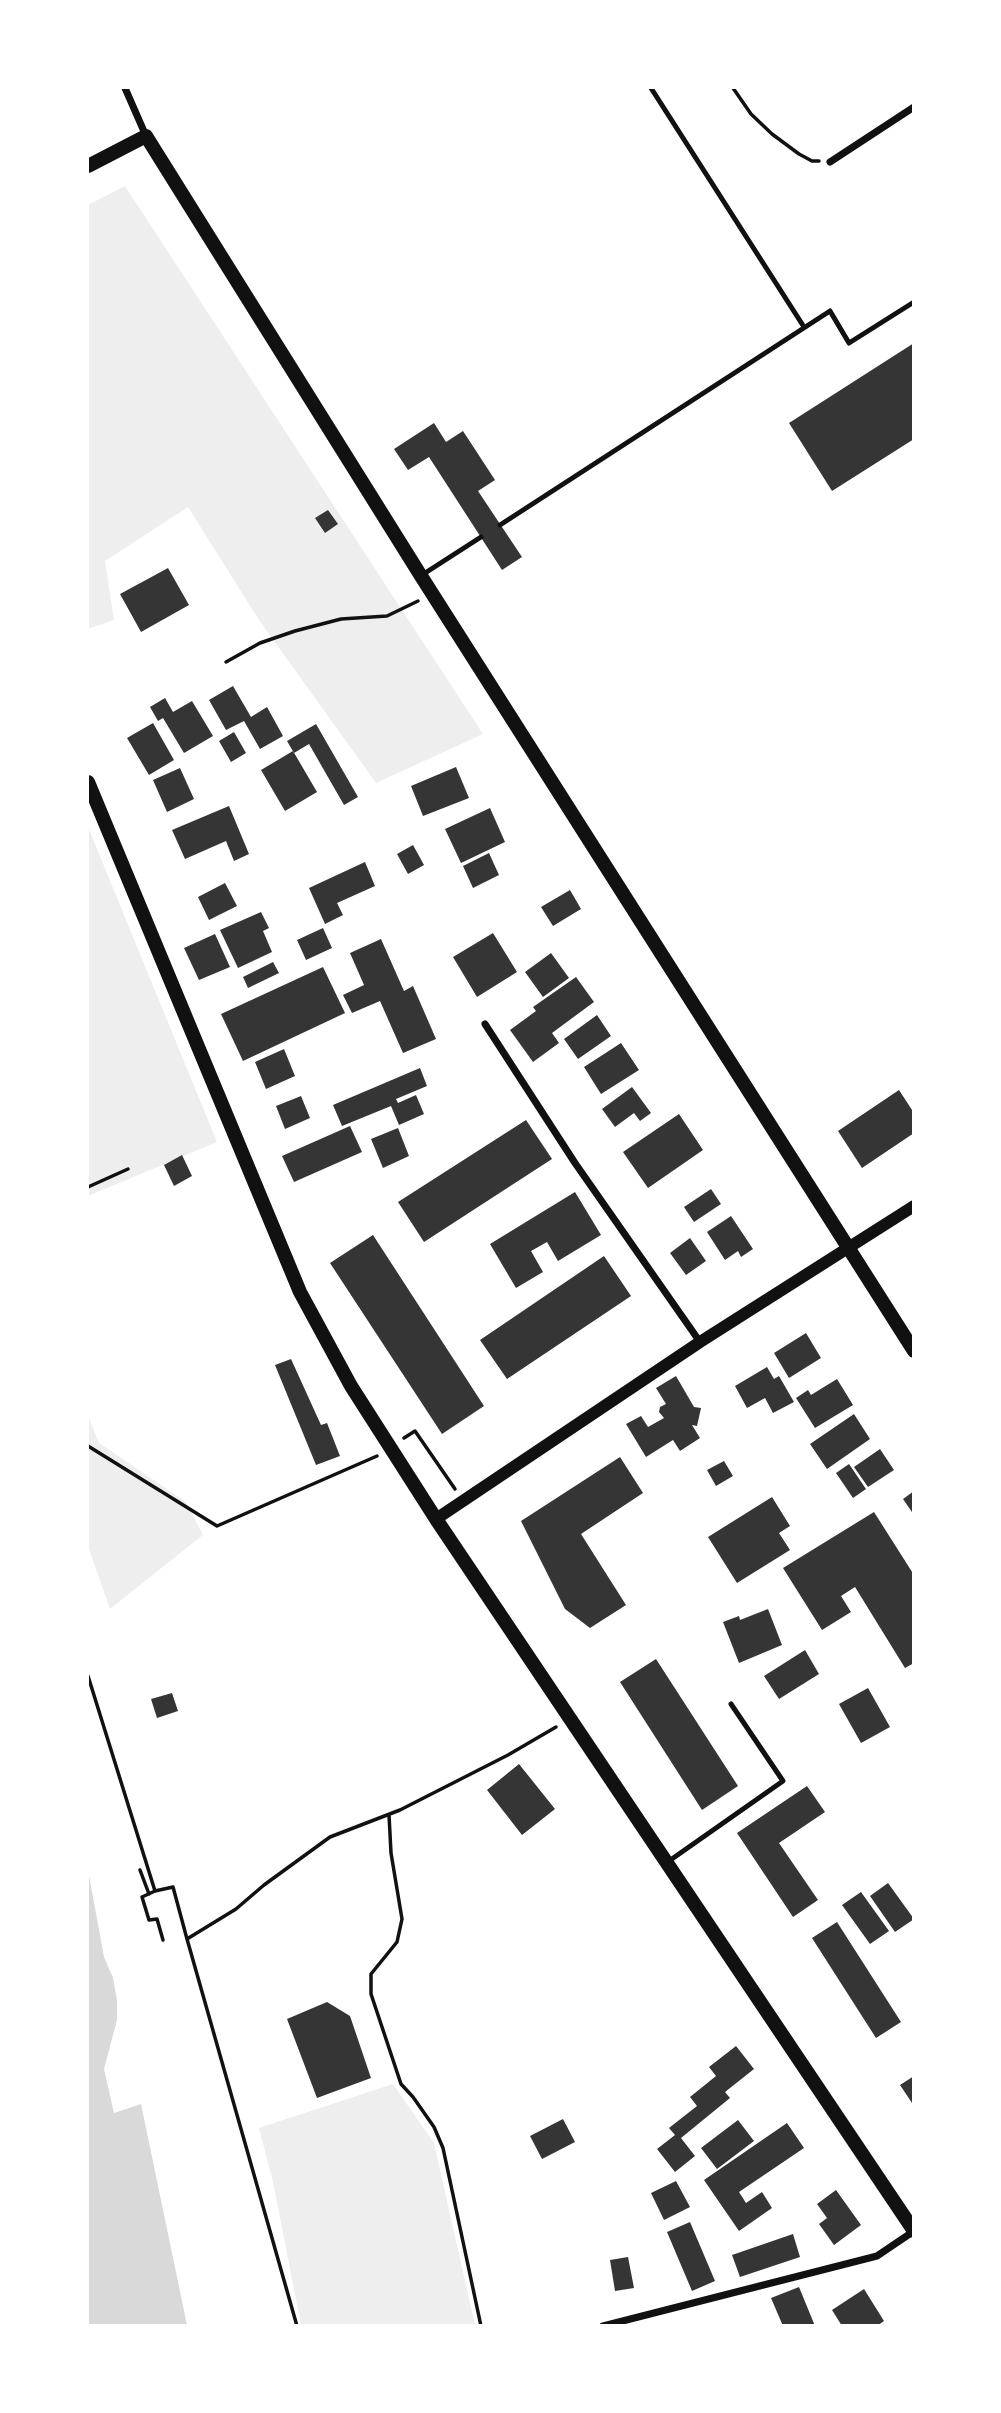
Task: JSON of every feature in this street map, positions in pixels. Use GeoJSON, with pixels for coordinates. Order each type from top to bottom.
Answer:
{"type":"FeatureCollection","features":[{"type":"Feature","properties":{"kind":"main road"},"geometry":{"type":"LineString","coordinates":[[88,166],[146,136],[421,576],[914,1351]]}},
{"type":"Feature","properties":{"kind":"main road"},"geometry":{"type":"LineString","coordinates":[[88,782],[300,1292],[351,1386],[436,1519],[914,2231]]}},
{"type":"Feature","properties":{"kind":"street"},"geometry":{"type":"LineString","coordinates":[[125,88],[146,136]]}},
{"type":"Feature","properties":{"kind":"street"},"geometry":{"type":"LineString","coordinates":[[830,162],[914,107]]}},
{"type":"Feature","properties":{"kind":"street"},"geometry":{"type":"LineString","coordinates":[[485,1024],[575,1163],[700,1342]]}},
{"type":"Feature","properties":{"kind":"street"},"geometry":{"type":"LineString","coordinates":[[436,1519],[700,1342],[914,1206]]}},
{"type":"Feature","properties":{"kind":"street"},"geometry":{"type":"LineString","coordinates":[[603,2326],[877,2256],[914,2231]]}},
{"type":"Feature","properties":{"kind":"lane"},"geometry":{"type":"LineString","coordinates":[[651,88],[804,327]]}},
{"type":"Feature","properties":{"kind":"lane"},"geometry":{"type":"LineString","coordinates":[[500,525],[830,311],[849,343],[914,302]]}},
{"type":"Feature","properties":{"kind":"lane"},"geometry":{"type":"LineString","coordinates":[[421,576],[481,537]]}},
{"type":"Feature","properties":{"kind":"lane"},"geometry":{"type":"LineString","coordinates":[[667,1863],[783,1781],[731,1704]]}},
{"type":"Feature","properties":{"kind":"path"},"geometry":{"type":"LineString","coordinates":[[733,88],[751,114],[790,148],[813,161],[830,162]]}},
{"type":"Feature","properties":{"kind":"path"},"geometry":{"type":"LineString","coordinates":[[226,662],[260,643],[341,619],[387,616],[432,593]]}},
{"type":"Feature","properties":{"kind":"path"},"geometry":{"type":"LineString","coordinates":[[88,1187],[128,1169]]}},
{"type":"Feature","properties":{"kind":"path"},"geometry":{"type":"LineString","coordinates":[[88,1446],[217,1526],[372,1459],[415,1431],[463,1501]]}},
{"type":"Feature","properties":{"kind":"path"},"geometry":{"type":"LineString","coordinates":[[88,1676],[155,1891]]}},
{"type":"Feature","properties":{"kind":"path"},"geometry":{"type":"LineString","coordinates":[[187,1938],[236,1909],[330,1837],[389,1815],[508,1755],[570,1718]]}},
{"type":"Feature","properties":{"kind":"path"},"geometry":{"type":"LineString","coordinates":[[389,1815],[391,1853],[402,1919],[397,1941],[371,1974],[371,1994],[401,2084],[414,2097],[434,2127],[443,2148],[481,2326]]}},
{"type":"Feature","properties":{"kind":"path"},"geometry":{"type":"LineString","coordinates":[[140,1870],[149,1894]]}},
{"type":"Feature","properties":{"kind":"path"},"geometry":{"type":"LineString","coordinates":[[163,1940],[157,1919],[149,1920],[142,1896],[173,1886],[297,2326]]}},
{"type":"Feature","properties":{"kind":"shaded area"},"geometry":{"type":"Polygon","coordinates":[[[125,186],[483,734],[376,783],[259,620],[188,507],[105,561],[114,620],[88,629],[88,205],[125,186]]]}},
{"type":"Feature","properties":{"kind":"shaded area"},"geometry":{"type":"Polygon","coordinates":[[[88,827],[217,1142],[88,1196],[88,827]]]}},
{"type":"Feature","properties":{"kind":"shaded area"},"geometry":{"type":"Polygon","coordinates":[[[88,1416],[99,1443],[186,1502],[203,1535],[110,1609],[88,1546],[88,1416]]]}},
{"type":"Feature","properties":{"kind":"shaded area"},"geometry":{"type":"Polygon","coordinates":[[[88,1870],[104,1957],[113,1978],[117,2000],[117,2020],[104,2069],[114,2113],[141,2104],[187,2325],[88,2325],[88,1870]]]}},
{"type":"Feature","properties":{"kind":"shaded area"},"geometry":{"type":"Polygon","coordinates":[[[393,2084],[434,2143],[475,2325],[301,2325],[273,2182],[259,2128],[393,2084]]]}},
{"type":"Feature","properties":{"kind":"building"},"geometry":{"type":"Polygon","coordinates":[[[914,343],[914,439],[832,491],[789,423],[914,343]]]}},
{"type":"Feature","properties":{"kind":"building"},"geometry":{"type":"Polygon","coordinates":[[[434,423],[446,442],[463,431],[495,480],[478,491],[522,557],[502,570],[429,457],[408,470],[394,449],[434,423]]]}},
{"type":"Feature","properties":{"kind":"building"},"geometry":{"type":"Polygon","coordinates":[[[328,510],[338,524],[325,533],[315,518],[328,510]]]}},
{"type":"Feature","properties":{"kind":"building"},"geometry":{"type":"Polygon","coordinates":[[[168,568],[189,605],[141,632],[120,594],[168,568]]]}},
{"type":"Feature","properties":{"kind":"building"},"geometry":{"type":"Polygon","coordinates":[[[233,686],[251,717],[267,707],[283,736],[260,749],[244,721],[226,730],[209,700],[233,686]]]}},
{"type":"Feature","properties":{"kind":"building"},"geometry":{"type":"Polygon","coordinates":[[[165,698],[173,712],[192,701],[213,736],[184,753],[163,718],[158,721],[150,707],[165,698]]]}},
{"type":"Feature","properties":{"kind":"building"},"geometry":{"type":"Polygon","coordinates":[[[153,723],[174,760],[149,775],[127,738],[153,723]]]}},
{"type":"Feature","properties":{"kind":"building"},"geometry":{"type":"Polygon","coordinates":[[[316,724],[358,797],[344,805],[309,744],[294,753],[287,741],[316,724]]]}},
{"type":"Feature","properties":{"kind":"building"},"geometry":{"type":"Polygon","coordinates":[[[234,732],[246,753],[231,762],[219,741],[234,732]]]}},
{"type":"Feature","properties":{"kind":"building"},"geometry":{"type":"Polygon","coordinates":[[[293,751],[317,792],[285,811],[261,770],[293,751]]]}},
{"type":"Feature","properties":{"kind":"building"},"geometry":{"type":"Polygon","coordinates":[[[456,767],[469,798],[423,816],[411,786],[456,767]]]}},
{"type":"Feature","properties":{"kind":"building"},"geometry":{"type":"Polygon","coordinates":[[[180,768],[194,799],[167,812],[153,780],[180,768]]]}},
{"type":"Feature","properties":{"kind":"building"},"geometry":{"type":"Polygon","coordinates":[[[229,806],[249,854],[234,861],[226,841],[185,859],[172,830],[229,806]]]}},
{"type":"Feature","properties":{"kind":"building"},"geometry":{"type":"Polygon","coordinates":[[[490,808],[505,842],[461,863],[445,829],[490,808]]]}},
{"type":"Feature","properties":{"kind":"building"},"geometry":{"type":"Polygon","coordinates":[[[413,845],[424,865],[408,874],[397,854],[413,845]]]}},
{"type":"Feature","properties":{"kind":"building"},"geometry":{"type":"Polygon","coordinates":[[[489,853],[499,875],[473,888],[463,866],[489,853]]]}},
{"type":"Feature","properties":{"kind":"building"},"geometry":{"type":"Polygon","coordinates":[[[365,862],[375,886],[337,903],[343,915],[325,924],[309,888],[365,862]]]}},
{"type":"Feature","properties":{"kind":"building"},"geometry":{"type":"Polygon","coordinates":[[[225,883],[237,906],[209,920],[198,897],[225,883]]]}},
{"type":"Feature","properties":{"kind":"building"},"geometry":{"type":"Polygon","coordinates":[[[570,890],[581,909],[553,926],[541,907],[570,890]]]}},
{"type":"Feature","properties":{"kind":"building"},"geometry":{"type":"Polygon","coordinates":[[[261,912],[269,928],[263,931],[272,952],[238,968],[220,930],[261,912]]]}},
{"type":"Feature","properties":{"kind":"building"},"geometry":{"type":"Polygon","coordinates":[[[323,928],[332,948],[306,960],[297,940],[323,928]]]}},
{"type":"Feature","properties":{"kind":"building"},"geometry":{"type":"Polygon","coordinates":[[[493,933],[517,972],[477,997],[453,957],[493,933]]]}},
{"type":"Feature","properties":{"kind":"building"},"geometry":{"type":"Polygon","coordinates":[[[215,934],[230,967],[199,980],[184,948],[215,934]]]}},
{"type":"Feature","properties":{"kind":"building"},"geometry":{"type":"Polygon","coordinates":[[[381,939],[404,991],[413,986],[436,1039],[403,1053],[380,1001],[352,1013],[343,995],[364,985],[350,953],[381,939]]]}},
{"type":"Feature","properties":{"kind":"building"},"geometry":{"type":"Polygon","coordinates":[[[551,953],[569,978],[543,997],[525,972],[551,953]]]}},
{"type":"Feature","properties":{"kind":"building"},"geometry":{"type":"Polygon","coordinates":[[[273,962],[279,973],[248,988],[243,977],[273,962]]]}},
{"type":"Feature","properties":{"kind":"building"},"geometry":{"type":"Polygon","coordinates":[[[323,967],[345,1013],[243,1061],[221,1014],[323,967]]]}},
{"type":"Feature","properties":{"kind":"building"},"geometry":{"type":"Polygon","coordinates":[[[576,977],[594,1002],[552,1033],[559,1043],[533,1062],[510,1030],[536,1011],[533,1007],[576,977]]]}},
{"type":"Feature","properties":{"kind":"building"},"geometry":{"type":"Polygon","coordinates":[[[597,1015],[611,1036],[578,1059],[564,1039],[597,1015]]]}},
{"type":"Feature","properties":{"kind":"building"},"geometry":{"type":"Polygon","coordinates":[[[621,1043],[639,1070],[601,1094],[584,1067],[621,1043]]]}},
{"type":"Feature","properties":{"kind":"building"},"geometry":{"type":"Polygon","coordinates":[[[284,1049],[295,1076],[266,1089],[255,1062],[284,1049]]]}},
{"type":"Feature","properties":{"kind":"building"},"geometry":{"type":"Polygon","coordinates":[[[420,1068],[427,1086],[396,1099],[398,1103],[416,1095],[424,1114],[399,1125],[391,1106],[342,1126],[333,1105],[420,1068]]]}},
{"type":"Feature","properties":{"kind":"building"},"geometry":{"type":"Polygon","coordinates":[[[632,1087],[651,1113],[640,1121],[634,1113],[615,1127],[602,1109],[632,1087]]]}},
{"type":"Feature","properties":{"kind":"building"},"geometry":{"type":"Polygon","coordinates":[[[899,1090],[914,1113],[914,1133],[862,1168],[838,1131],[899,1090]]]}},
{"type":"Feature","properties":{"kind":"building"},"geometry":{"type":"Polygon","coordinates":[[[301,1096],[310,1118],[285,1129],[276,1106],[301,1096]]]}},
{"type":"Feature","properties":{"kind":"building"},"geometry":{"type":"Polygon","coordinates":[[[679,1114],[703,1150],[648,1188],[623,1152],[679,1114]]]}},
{"type":"Feature","properties":{"kind":"building"},"geometry":{"type":"Polygon","coordinates":[[[526,1120],[552,1159],[424,1242],[398,1202],[526,1120]]]}},
{"type":"Feature","properties":{"kind":"building"},"geometry":{"type":"Polygon","coordinates":[[[350,1126],[362,1152],[294,1182],[282,1156],[350,1126]]]}},
{"type":"Feature","properties":{"kind":"building"},"geometry":{"type":"Polygon","coordinates":[[[398,1128],[409,1156],[383,1168],[371,1139],[398,1128]]]}},
{"type":"Feature","properties":{"kind":"building"},"geometry":{"type":"Polygon","coordinates":[[[182,1155],[192,1176],[174,1186],[164,1165],[182,1155]]]}},
{"type":"Feature","properties":{"kind":"building"},"geometry":{"type":"Polygon","coordinates":[[[711,1189],[721,1204],[694,1222],[684,1207],[711,1189]]]}},
{"type":"Feature","properties":{"kind":"building"},"geometry":{"type":"Polygon","coordinates":[[[575,1192],[601,1235],[558,1261],[547,1242],[531,1251],[543,1272],[516,1288],[490,1244],[575,1192]]]}},
{"type":"Feature","properties":{"kind":"building"},"geometry":{"type":"Polygon","coordinates":[[[731,1216],[753,1249],[741,1257],[738,1251],[725,1260],[707,1232],[731,1216]]]}},
{"type":"Feature","properties":{"kind":"building"},"geometry":{"type":"Polygon","coordinates":[[[373,1235],[484,1406],[442,1434],[330,1263],[373,1235]]]}},
{"type":"Feature","properties":{"kind":"building"},"geometry":{"type":"Polygon","coordinates":[[[690,1238],[706,1261],[686,1275],[670,1253],[690,1238]]]}},
{"type":"Feature","properties":{"kind":"building"},"geometry":{"type":"Polygon","coordinates":[[[604,1256],[631,1296],[507,1379],[480,1340],[604,1256]]]}},
{"type":"Feature","properties":{"kind":"building"},"geometry":{"type":"Polygon","coordinates":[[[806,1333],[821,1358],[789,1378],[774,1353],[806,1333]]]}},
{"type":"Feature","properties":{"kind":"building"},"geometry":{"type":"Polygon","coordinates":[[[291,1359],[321,1425],[327,1423],[340,1456],[316,1465],[275,1365],[291,1359]]]}},
{"type":"Feature","properties":{"kind":"building"},"geometry":{"type":"Polygon","coordinates":[[[767,1367],[774,1379],[779,1376],[794,1402],[773,1413],[765,1398],[747,1408],[735,1386],[767,1367]]]}},
{"type":"Feature","properties":{"kind":"building"},"geometry":{"type":"Polygon","coordinates":[[[676,1376],[694,1407],[701,1408],[697,1426],[692,1425],[700,1438],[680,1451],[673,1440],[646,1457],[626,1424],[641,1416],[648,1427],[664,1418],[659,1412],[660,1407],[666,1404],[656,1388],[676,1376]]]}},
{"type":"Feature","properties":{"kind":"building"},"geometry":{"type":"Polygon","coordinates":[[[837,1379],[853,1405],[815,1428],[796,1398],[808,1390],[811,1395],[837,1379]]]}},
{"type":"Feature","properties":{"kind":"building"},"geometry":{"type":"Polygon","coordinates":[[[854,1414],[870,1439],[827,1469],[810,1444],[854,1414]]]}},
{"type":"Feature","properties":{"kind":"building"},"geometry":{"type":"Polygon","coordinates":[[[880,1449],[894,1470],[868,1487],[854,1467],[880,1449]]]}},
{"type":"Feature","properties":{"kind":"building"},"geometry":{"type":"Polygon","coordinates":[[[620,1457],[643,1493],[581,1534],[626,1605],[590,1628],[565,1609],[521,1521],[620,1457]]]}},
{"type":"Feature","properties":{"kind":"building"},"geometry":{"type":"Polygon","coordinates":[[[724,1461],[733,1476],[716,1486],[707,1470],[724,1461]]]}},
{"type":"Feature","properties":{"kind":"building"},"geometry":{"type":"Polygon","coordinates":[[[849,1464],[866,1489],[853,1498],[836,1473],[849,1464]]]}},
{"type":"Feature","properties":{"kind":"building"},"geometry":{"type":"Polygon","coordinates":[[[914,1491],[914,1515],[903,1499],[914,1491]]]}},
{"type":"Feature","properties":{"kind":"building"},"geometry":{"type":"Polygon","coordinates":[[[772,1497],[790,1526],[779,1533],[790,1550],[737,1583],[708,1537],[772,1497]]]}},
{"type":"Feature","properties":{"kind":"building"},"geometry":{"type":"Polygon","coordinates":[[[874,1512],[914,1575],[914,1663],[905,1668],[855,1587],[841,1596],[851,1612],[822,1630],[783,1568],[874,1512]]]}},
{"type":"Feature","properties":{"kind":"building"},"geometry":{"type":"Polygon","coordinates":[[[768,1609],[782,1645],[739,1663],[723,1622],[739,1616],[740,1620],[768,1609]]]}},
{"type":"Feature","properties":{"kind":"building"},"geometry":{"type":"Polygon","coordinates":[[[805,1650],[819,1674],[779,1699],[764,1676],[805,1650]]]}},
{"type":"Feature","properties":{"kind":"building"},"geometry":{"type":"Polygon","coordinates":[[[656,1659],[738,1786],[702,1810],[620,1682],[656,1659]]]}},
{"type":"Feature","properties":{"kind":"building"},"geometry":{"type":"Polygon","coordinates":[[[868,1688],[890,1727],[861,1743],[839,1704],[868,1688]]]}},
{"type":"Feature","properties":{"kind":"building"},"geometry":{"type":"Polygon","coordinates":[[[172,1693],[178,1711],[157,1718],[151,1699],[172,1693]]]}},
{"type":"Feature","properties":{"kind":"building"},"geometry":{"type":"Polygon","coordinates":[[[519,1764],[555,1809],[522,1835],[487,1790],[519,1764]]]}},
{"type":"Feature","properties":{"kind":"building"},"geometry":{"type":"Polygon","coordinates":[[[807,1786],[825,1812],[779,1843],[818,1900],[793,1917],[737,1833],[807,1786]]]}},
{"type":"Feature","properties":{"kind":"building"},"geometry":{"type":"Polygon","coordinates":[[[888,1883],[914,1919],[895,1932],[870,1896],[888,1883]]]}},
{"type":"Feature","properties":{"kind":"building"},"geometry":{"type":"Polygon","coordinates":[[[861,1892],[889,1931],[870,1944],[842,1905],[861,1892]]]}},
{"type":"Feature","properties":{"kind":"building"},"geometry":{"type":"Polygon","coordinates":[[[837,1922],[901,2022],[876,2038],[812,1938],[837,1922]]]}},
{"type":"Feature","properties":{"kind":"building"},"geometry":{"type":"Polygon","coordinates":[[[327,2002],[350,2016],[371,2078],[317,2098],[287,2019],[327,2002]]]}},
{"type":"Feature","properties":{"kind":"building"},"geometry":{"type":"Polygon","coordinates":[[[736,2046],[754,2069],[725,2092],[730,2098],[681,2138],[695,2156],[675,2172],[657,2149],[675,2135],[669,2128],[697,2106],[690,2097],[716,2076],[709,2067],[736,2046]]]}},
{"type":"Feature","properties":{"kind":"building"},"geometry":{"type":"Polygon","coordinates":[[[914,2076],[914,2106],[900,2085],[914,2076]]]}},
{"type":"Feature","properties":{"kind":"building"},"geometry":{"type":"Polygon","coordinates":[[[563,2119],[575,2142],[542,2159],[530,2136],[563,2119]]]}},
{"type":"Feature","properties":{"kind":"building"},"geometry":{"type":"Polygon","coordinates":[[[738,2120],[754,2141],[717,2169],[701,2148],[738,2120]]]}},
{"type":"Feature","properties":{"kind":"building"},"geometry":{"type":"Polygon","coordinates":[[[787,2123],[804,2148],[739,2192],[746,2203],[762,2192],[772,2208],[739,2231],[704,2180],[787,2123]]]}},
{"type":"Feature","properties":{"kind":"building"},"geometry":{"type":"Polygon","coordinates":[[[676,2181],[690,2207],[664,2220],[651,2193],[676,2181]]]}},
{"type":"Feature","properties":{"kind":"building"},"geometry":{"type":"Polygon","coordinates":[[[836,2190],[861,2225],[834,2245],[819,2224],[827,2218],[817,2204],[836,2190]]]}},
{"type":"Feature","properties":{"kind":"building"},"geometry":{"type":"Polygon","coordinates":[[[690,2222],[715,2281],[692,2291],[667,2232],[690,2222]]]}},
{"type":"Feature","properties":{"kind":"building"},"geometry":{"type":"Polygon","coordinates":[[[793,2234],[800,2257],[740,2277],[732,2255],[793,2234]]]}},
{"type":"Feature","properties":{"kind":"building"},"geometry":{"type":"Polygon","coordinates":[[[628,2257],[634,2288],[615,2291],[610,2260],[628,2257]]]}},
{"type":"Feature","properties":{"kind":"building"},"geometry":{"type":"Polygon","coordinates":[[[799,2287],[815,2326],[783,2326],[771,2298],[799,2287]]]}},
{"type":"Feature","properties":{"kind":"building"},"geometry":{"type":"Polygon","coordinates":[[[864,2289],[884,2321],[877,2326],[842,2326],[832,2310],[864,2289]]]}}]}
